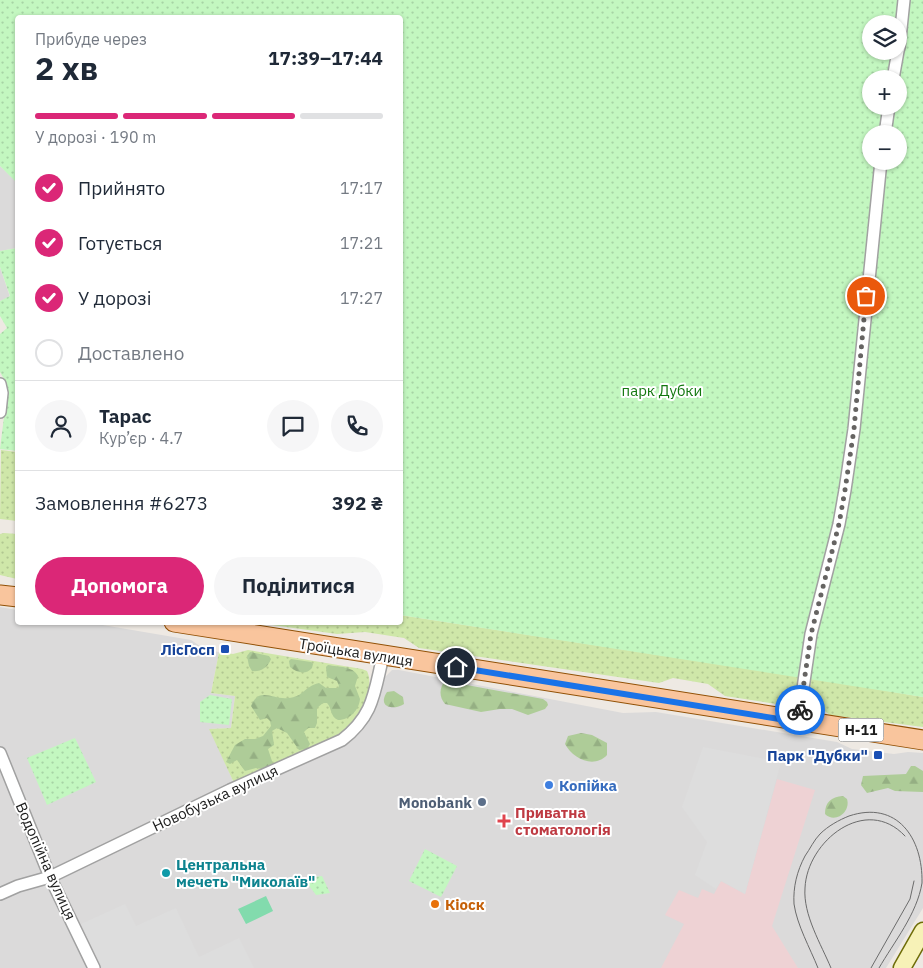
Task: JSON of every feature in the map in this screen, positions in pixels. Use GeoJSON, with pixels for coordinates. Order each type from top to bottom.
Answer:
{"type":"FeatureCollection","features":[{"type":"Feature","properties":{"kind":"main road"},"geometry":{"type":"LineString","coordinates":[[0,594],[15,596]]}},
{"type":"Feature","properties":{"kind":"main road","name":"Троїцька вулиця"},"geometry":{"type":"LineString","coordinates":[[192,625],[798,722],[923,740]]}},
{"type":"Feature","properties":{"kind":"main road"},"geometry":{"type":"LineString","coordinates":[[902,968],[923,931]]}},
{"type":"Feature","properties":{"kind":"street"},"geometry":{"type":"LineString","coordinates":[[902,15],[904,0]]}},
{"type":"Feature","properties":{"kind":"street"},"geometry":{"type":"LineString","coordinates":[[798,722],[811,634],[839,524],[848,473],[880,170]]}},
{"type":"Feature","properties":{"kind":"street"},"geometry":{"type":"LineString","coordinates":[[0,384],[2,393],[0,412]]}},
{"type":"Feature","properties":{"kind":"street","name":"Новобузька вулиця"},"geometry":{"type":"LineString","coordinates":[[0,894],[18,886],[50,877],[230,790],[342,740],[357,729],[371,706],[383,656]]}},
{"type":"Feature","properties":{"kind":"street","name":"Водопійна вулиця"},"geometry":{"type":"LineString","coordinates":[[0,753],[50,877],[94,968]]}},
{"type":"Feature","properties":{"kind":"shaded area"},"geometry":{"type":"Polygon","coordinates":[[[0,166],[15,180],[15,248],[0,251],[0,166]]]}},
{"type":"Feature","properties":{"kind":"shaded area"},"geometry":{"type":"Polygon","coordinates":[[[0,267],[10,297],[0,301],[0,267]]]}},
{"type":"Feature","properties":{"kind":"shaded area"},"geometry":{"type":"Polygon","coordinates":[[[0,607],[15,610],[15,625],[103,625],[191,640],[206,650],[219,652],[211,693],[235,696],[231,728],[210,729],[234,783],[46,874],[0,891],[0,607]]]}},
{"type":"Feature","properties":{"kind":"shaded area"},"geometry":{"type":"Polygon","coordinates":[[[392,670],[623,713],[656,712],[837,742],[852,749],[894,754],[908,752],[923,753],[923,908],[886,968],[100,968],[56,880],[231,793],[346,743],[360,732],[375,709],[385,677],[392,670]]]}},
{"type":"Feature","properties":{"kind":"shaded area"},"geometry":{"type":"Polygon","coordinates":[[[703,747],[781,762],[745,894],[721,881],[716,889],[695,875],[707,842],[682,807],[703,747]]]}},
{"type":"Feature","properties":{"kind":"shaded area"},"geometry":{"type":"Polygon","coordinates":[[[777,779],[815,790],[772,926],[798,968],[661,968],[684,924],[665,915],[679,890],[698,898],[702,889],[714,894],[721,881],[745,894],[777,779]]]}},
{"type":"Feature","properties":{"kind":"shaded area"},"geometry":{"type":"Polygon","coordinates":[[[46,884],[50,885],[90,968],[0,968],[0,899],[19,890],[46,884]]]}},
{"type":"Feature","properties":{"kind":"shaded area"},"geometry":{"type":"Polygon","coordinates":[[[125,904],[136,926],[176,908],[199,957],[239,938],[254,968],[102,968],[81,924],[125,904]]]}},
{"type":"Feature","properties":{"kind":"green space","name":"парк Дубки"},"geometry":{"type":"Polygon","coordinates":[[[0,0],[923,0],[923,697],[403,615],[403,15],[15,15],[15,181],[0,166],[0,0]]]}},
{"type":"Feature","properties":{"kind":"green space"},"geometry":{"type":"Polygon","coordinates":[[[15,248],[15,451],[0,449],[7,393],[4,379],[0,372],[0,334],[7,328],[0,316],[0,301],[10,296],[0,267],[0,251],[15,248]]]}},
{"type":"Feature","properties":{"kind":"green space"},"geometry":{"type":"Polygon","coordinates":[[[1,450],[15,452],[15,521],[0,519],[1,450]]]}},
{"type":"Feature","properties":{"kind":"green space"},"geometry":{"type":"Polygon","coordinates":[[[0,534],[15,534],[15,579],[0,575],[0,534]]]}},
{"type":"Feature","properties":{"kind":"green space"},"geometry":{"type":"Polygon","coordinates":[[[403,615],[801,677],[795,697],[788,702],[776,704],[725,696],[708,684],[673,678],[659,683],[419,648],[404,638],[365,632],[337,634],[272,625],[403,625],[403,615]]]}},
{"type":"Feature","properties":{"kind":"green space"},"geometry":{"type":"Polygon","coordinates":[[[248,650],[362,669],[367,671],[369,687],[360,713],[345,733],[234,783],[209,729],[231,728],[235,696],[211,693],[219,652],[233,654],[248,650]]]}},
{"type":"Feature","properties":{"kind":"green space"},"geometry":{"type":"Polygon","coordinates":[[[250,652],[269,656],[271,659],[268,665],[258,671],[252,671],[247,656],[250,652]]]}},
{"type":"Feature","properties":{"kind":"green space"},"geometry":{"type":"Polygon","coordinates":[[[291,659],[311,662],[313,664],[312,668],[304,672],[296,671],[290,667],[289,661],[291,659]]]}},
{"type":"Feature","properties":{"kind":"green space"},"geometry":{"type":"Polygon","coordinates":[[[328,665],[353,670],[358,676],[355,686],[360,699],[358,707],[353,714],[342,720],[335,719],[327,703],[323,703],[317,708],[315,728],[308,728],[304,732],[310,744],[307,749],[299,750],[287,733],[277,728],[272,731],[274,745],[268,749],[273,764],[262,769],[256,768],[245,771],[237,760],[230,764],[226,762],[235,745],[245,739],[255,739],[263,736],[271,726],[267,718],[260,720],[251,706],[254,700],[262,695],[282,698],[297,696],[319,683],[326,688],[338,688],[337,681],[327,677],[326,667],[328,665]]]}},
{"type":"Feature","properties":{"kind":"green space"},"geometry":{"type":"Polygon","coordinates":[[[811,678],[923,697],[923,727],[830,715],[813,702],[810,693],[811,678]]]}},
{"type":"Feature","properties":{"kind":"green space"},"geometry":{"type":"Polygon","coordinates":[[[445,681],[543,699],[548,705],[545,709],[528,715],[512,709],[481,712],[445,704],[440,692],[445,681]]]}},
{"type":"Feature","properties":{"kind":"green space"},"geometry":{"type":"Polygon","coordinates":[[[394,691],[403,697],[404,704],[391,707],[385,704],[384,697],[387,692],[394,691]]]}},
{"type":"Feature","properties":{"kind":"green space"},"geometry":{"type":"Polygon","coordinates":[[[210,695],[232,699],[229,725],[200,722],[200,702],[210,695]]]}},
{"type":"Feature","properties":{"kind":"green space"},"geometry":{"type":"Polygon","coordinates":[[[581,733],[592,735],[607,743],[607,755],[602,759],[590,762],[573,754],[565,744],[568,736],[581,733]]]}},
{"type":"Feature","properties":{"kind":"green space"},"geometry":{"type":"Polygon","coordinates":[[[75,738],[96,782],[47,805],[27,758],[75,738]]]}},
{"type":"Feature","properties":{"kind":"green space"},"geometry":{"type":"Polygon","coordinates":[[[911,766],[915,766],[923,771],[923,792],[895,791],[888,788],[867,793],[861,785],[863,776],[906,774],[911,766]]]}},
{"type":"Feature","properties":{"kind":"green space"},"geometry":{"type":"Polygon","coordinates":[[[843,796],[847,799],[848,804],[841,815],[833,818],[825,814],[829,801],[843,796]]]}},
{"type":"Feature","properties":{"kind":"green space"},"geometry":{"type":"Polygon","coordinates":[[[425,849],[457,866],[441,897],[409,881],[425,849]]]}},
{"type":"Feature","properties":{"kind":"green space"},"geometry":{"type":"Polygon","coordinates":[[[322,876],[330,893],[316,895],[307,883],[314,877],[322,876]]]}},
{"type":"Feature","properties":{"kind":"green space"},"geometry":{"type":"Polygon","coordinates":[[[266,896],[273,911],[246,924],[238,909],[266,896]]]}},
{"type":"Feature","properties":{"kind":"tram line"},"geometry":{"type":"LineString","coordinates":[[818,968],[801,928],[794,904],[794,891],[798,873],[805,856],[823,831],[849,816],[866,812],[881,813],[893,818],[904,827],[918,851],[921,867],[922,883],[915,906],[879,968]]}},
{"type":"Feature","properties":{"kind":"tram line"},"geometry":{"type":"LineString","coordinates":[[831,968],[810,919],[805,898],[808,871],[816,854],[827,840],[841,829],[857,822],[873,820],[890,824],[905,836]]}},
{"type":"Feature","properties":{"kind":"tram line"},"geometry":{"type":"LineString","coordinates":[[871,968],[910,899],[914,881]]}},
{"type":"Feature","properties":{"kind":"way so far"},"geometry":{"type":"LineString","coordinates":[[800,710],[811,634],[839,524],[845,490],[854,429],[866,296]]}},
{"type":"Feature","properties":{"kind":"place","name":"ЛісГосп"},"geometry":{"type":"Point","coordinates":[225,649]}},
{"type":"Feature","properties":{"kind":"place","name":"Парк \"Дубки\""},"geometry":{"type":"Point","coordinates":[878,755]}},
{"type":"Feature","properties":{"kind":"place","name":"Копійка"},"geometry":{"type":"Point","coordinates":[549,785]}},
{"type":"Feature","properties":{"kind":"place","name":"Monobank"},"geometry":{"type":"Point","coordinates":[482,802]}},
{"type":"Feature","properties":{"kind":"place","name":"Приватна стоматологія"},"geometry":{"type":"Point","coordinates":[504,821]}},
{"type":"Feature","properties":{"kind":"place","name":"Центральна мечеть \"Миколаїв\""},"geometry":{"type":"Point","coordinates":[166,873]}},
{"type":"Feature","properties":{"kind":"place","name":"Кіоск"},"geometry":{"type":"Point","coordinates":[435,904]}},
{"type":"Feature","properties":{"kind":"route"},"geometry":{"type":"LineString","coordinates":[[456,667],[798,722],[800,710]]}}]}
